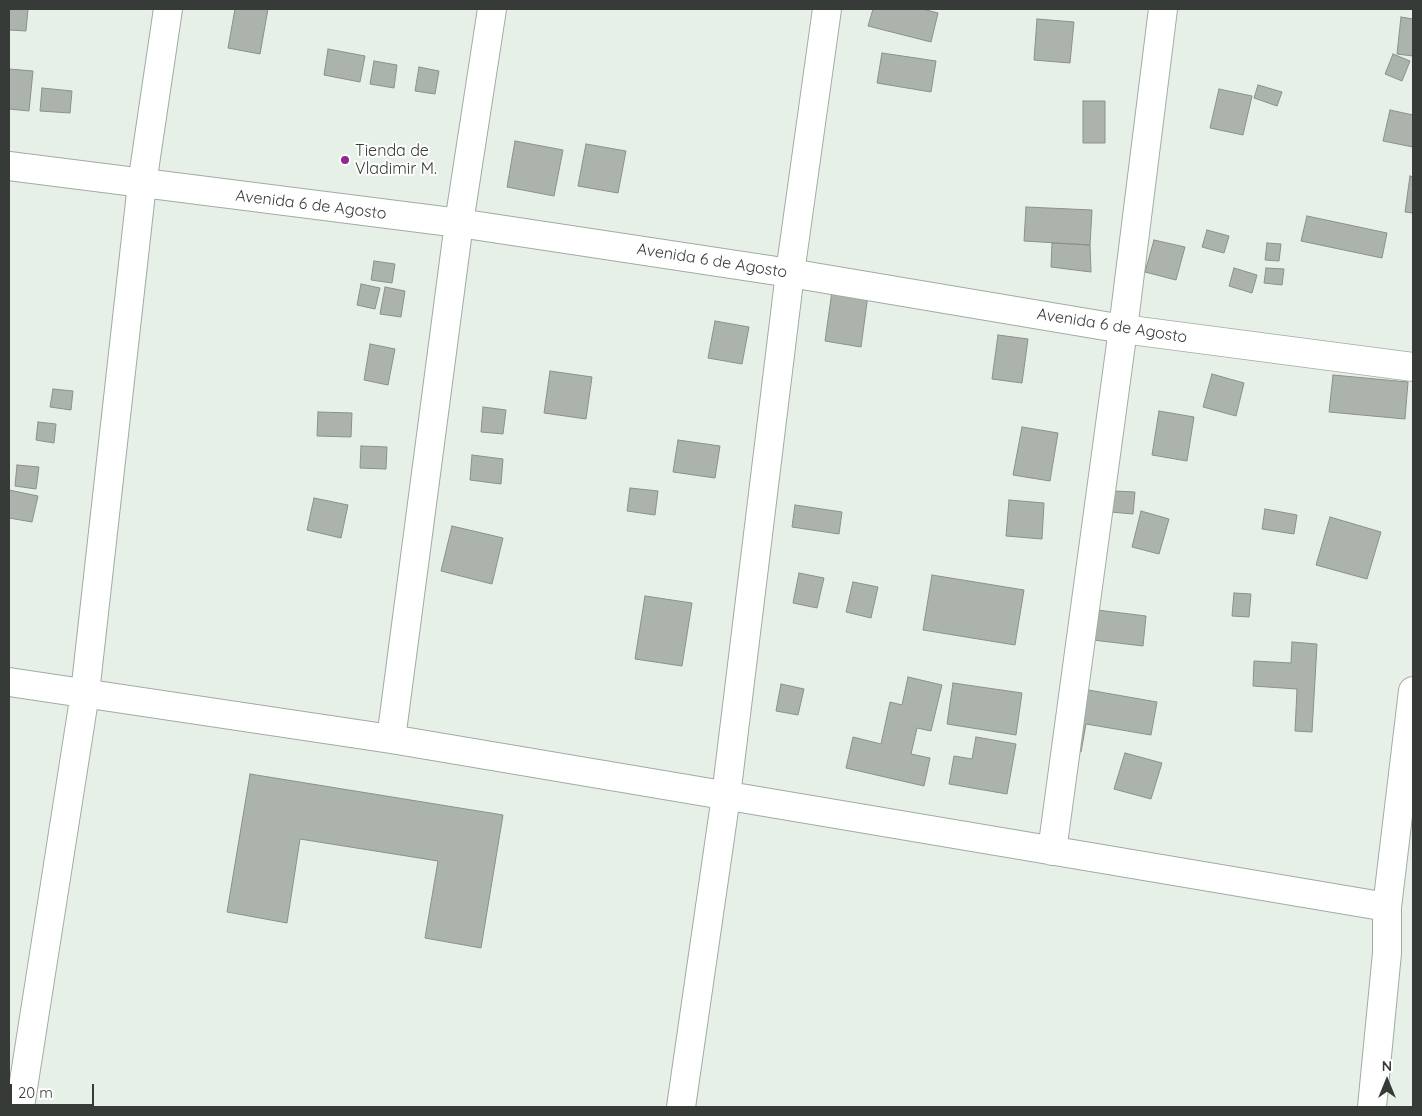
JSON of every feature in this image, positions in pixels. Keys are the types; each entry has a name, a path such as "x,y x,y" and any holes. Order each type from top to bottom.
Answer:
{"street":[{"path":"20,1107 85,693 142,184 168,9"},
{"path":"391,739 459,223 492,9"},
{"path":"681,1107 726,796 790,273 827,9"},
{"path":"1052,851 1163,9"},
{"name":"Avenida 6 de Agosto","path":"9,166 459,223 790,273 1122,328 1413,367"},
{"path":"9,682 391,739 1388,907"},
{"path":"1372,1107 1388,953 1388,907 1413,691"}],"building":[{"path":"9,9 28,9 26,31 9,30"},
{"path":"235,9 268,9 260,54 228,48"},
{"path":"873,9 922,9 938,13 931,42 868,26"},
{"path":"1401,17 1413,19 1413,56 1397,54"},
{"path":"1037,19 1074,22 1070,63 1034,60"},
{"path":"328,49 365,56 360,82 324,75"},
{"path":"882,53 936,61 931,92 877,83"},
{"path":"1393,54 1410,61 1402,81 1385,74"},
{"path":"374,61 397,65 394,88 370,84"},
{"path":"419,67 439,71 435,94 415,91"},
{"path":"9,69 33,71 29,111 9,109"},
{"path":"1258,85 1282,92 1277,106 1254,98"},
{"path":"42,88 72,91 70,113 40,111"},
{"path":"1219,89 1252,96 1243,135 1210,128"},
{"path":"1083,101 1105,101 1105,143 1083,143"},
{"path":"1390,110 1413,115 1413,147 1383,141"},
{"path":"515,141 563,150 554,196 507,187"},
{"path":"586,144 626,151 618,193 578,186"},
{"path":"1410,176 1413,177 1413,213 1405,212"},
{"path":"1026,207 1092,210 1090,245 1024,241"},
{"path":"1307,216 1387,233 1382,258 1301,241"},
{"path":"1207,230 1229,236 1224,253 1202,247"},
{"path":"1154,240 1185,247 1176,280 1145,272"},
{"path":"1052,243 1090,245 1091,272 1051,267"},
{"path":"1267,243 1281,244 1279,261 1265,260"},
{"path":"374,261 395,264 392,283 371,280"},
{"path":"1234,268 1257,275 1252,293 1229,286"},
{"path":"1266,268 1284,269 1282,285 1264,283"},
{"path":"361,284 380,288 375,309 357,305"},
{"path":"385,287 405,291 401,317 380,314"},
{"path":"832,291 868,295 861,347 825,341"},
{"path":"715,321 749,327 742,364 708,358"},
{"path":"998,335 1028,339 1022,383 992,379"},
{"path":"370,344 395,349 388,385 364,380"},
{"path":"550,371 592,377 586,419 544,413"},
{"path":"1212,374 1244,383 1236,416 1203,407"},
{"path":"1333,375 1408,382 1405,419 1329,412"},
{"path":"53,389 73,391 71,410 50,407"},
{"path":"483,407 506,410 503,434 481,432"},
{"path":"1159,411 1194,417 1187,461 1152,455"},
{"path":"318,412 352,413 351,437 317,436"},
{"path":"38,422 56,424 54,443 36,440"},
{"path":"1022,427 1058,433 1050,481 1013,475"},
{"path":"678,440 720,446 715,478 673,472"},
{"path":"361,446 387,447 386,469 360,468"},
{"path":"472,455 503,459 501,484 470,480"},
{"path":"17,465 39,467 36,489 15,486"},
{"path":"630,488 658,491 655,515 627,511"},
{"path":"9,490 38,496 32,522 9,518"},
{"path":"1113,491 1135,492 1133,514 1111,512"},
{"path":"314,498 348,505 341,538 307,530"},
{"path":"1009,500 1044,503 1042,539 1006,536"},
{"path":"795,505 842,512 839,534 792,527"},
{"path":"1265,509 1297,515 1294,534 1262,529"},
{"path":"1141,511 1169,519 1159,554 1132,547"},
{"path":"1330,517 1381,532 1367,579 1316,565"},
{"path":"452,526 503,538 492,584 441,571"},
{"path":"799,573 824,578 817,608 793,603"},
{"path":"932,575 1024,590 1015,645 923,630"},
{"path":"853,582 878,587 871,618 846,612"},
{"path":"1234,593 1251,594 1249,617 1232,616"},
{"path":"645,596 692,603 682,666 635,659"},
{"path":"1097,610 1146,616 1143,646 1093,640"},
{"path":"1292,642 1317,644 1312,732 1295,731 1297,689 1253,686 1254,661 1291,663"},
{"path":"908,677 942,685 931,731 917,728 911,754 930,758 924,786 846,768 853,737 881,744 890,702 902,705"},
{"path":"953,683 1022,693 1016,735 947,724"},
{"path":"781,684 804,689 798,715 776,711"},
{"path":"1077,688 1157,702 1151,735 1086,724 1081,752 1066,749"},
{"path":"976,737 1016,744 1007,794 949,784 954,756 972,759"},
{"path":"1125,753 1162,763 1151,799 1114,789"},
{"path":"250,774 503,815 481,948 425,938 438,861 300,839 287,923 227,912"}],"place":[{"name":"Tienda de Vladimir M.","path":"345,160"}]}
